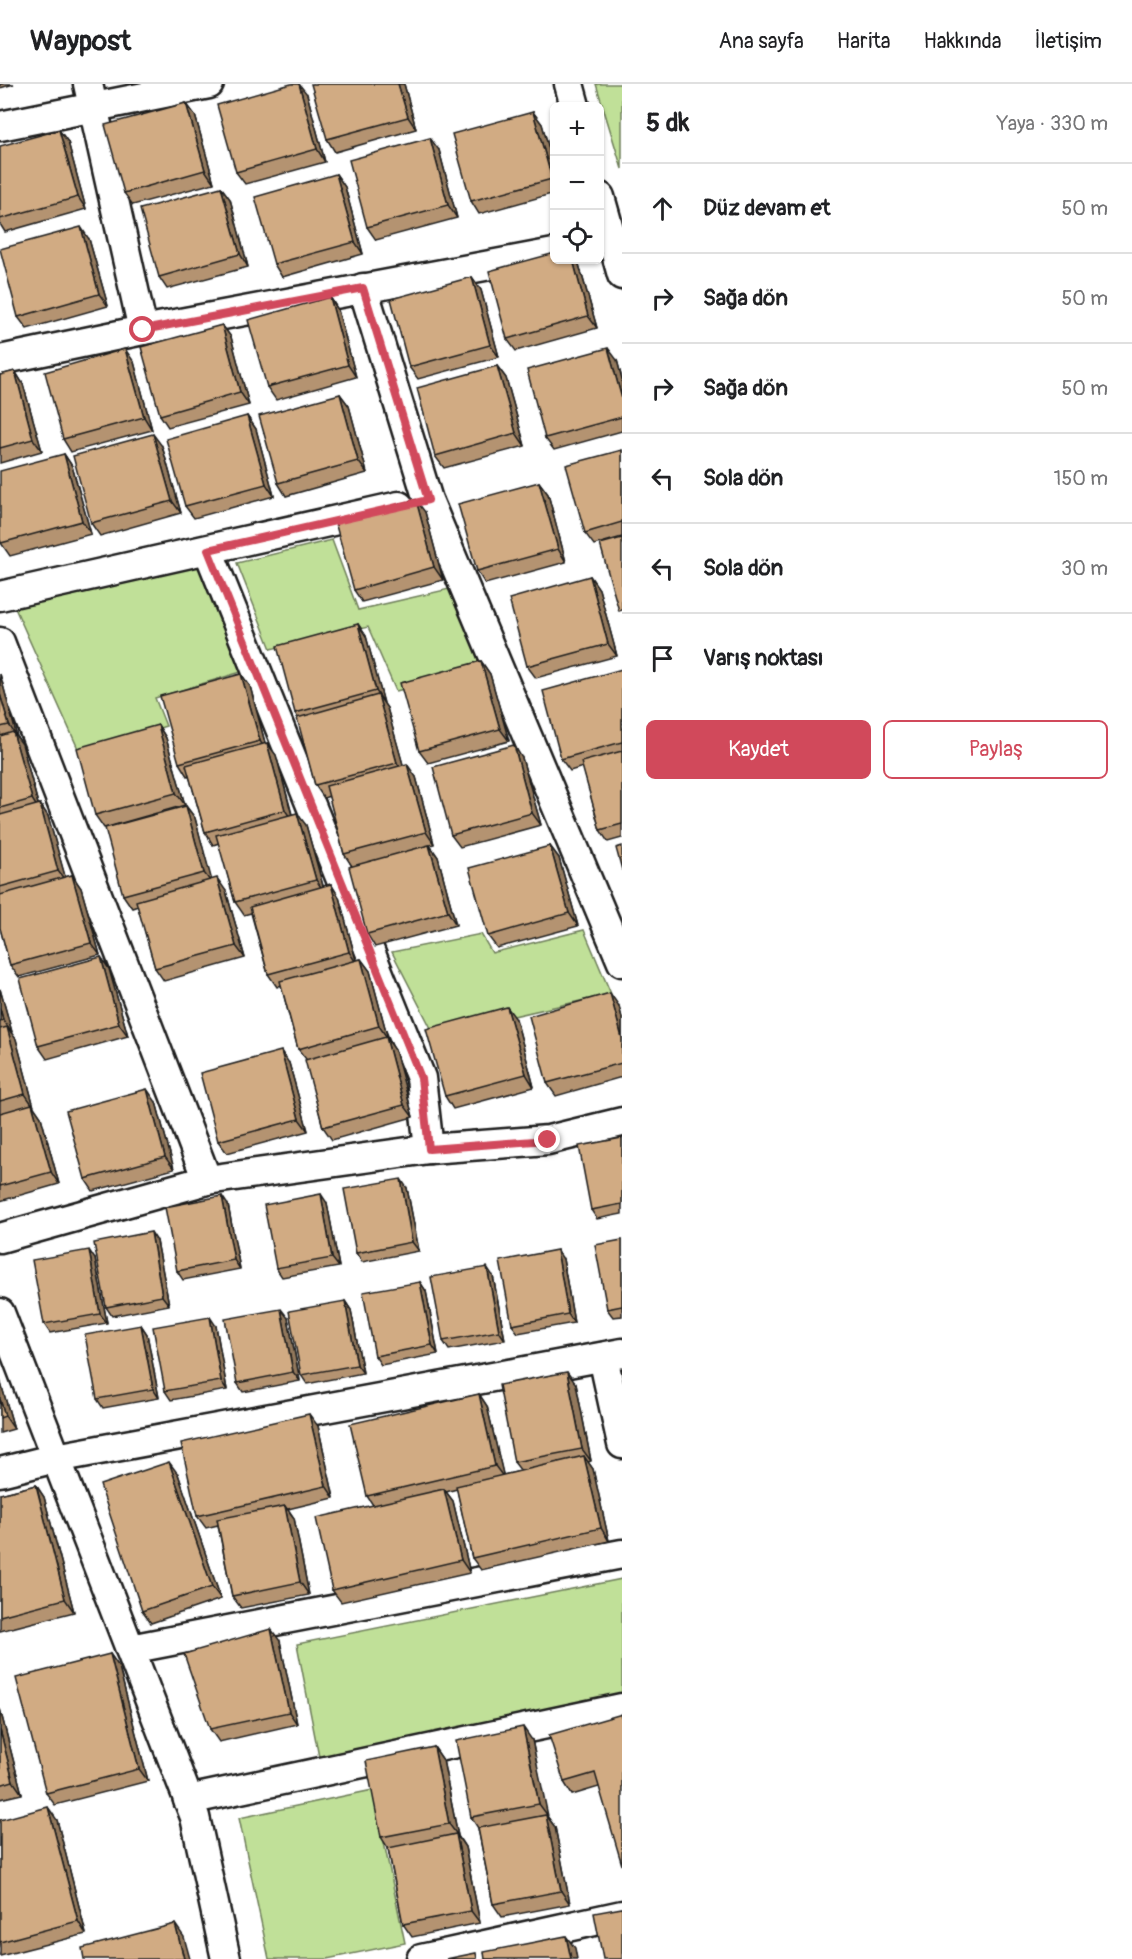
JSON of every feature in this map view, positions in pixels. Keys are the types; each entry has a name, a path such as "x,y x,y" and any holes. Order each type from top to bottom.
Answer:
{"street":[{"path":"0,126 90,96 209,84"},
{"path":"569,84 574,102"},
{"path":"90,96 143,330"},
{"path":"602,210 606,243 622,275"},
{"path":"0,360 143,330 550,254"},
{"path":"363,288 428,500 622,962"},
{"path":"0,596 428,500"},
{"path":"208,550 421,1078 429,1149"},
{"path":"0,642 207,1180"},
{"path":"0,1238 207,1180 429,1149 548,1140 622,1122"},
{"path":"0,1313 195,1817 226,1959"},
{"path":"0,1472 56,1458 613,1355 622,1444"},
{"path":"130,1649 622,1554"},
{"path":"188,1800 622,1708"},
{"path":"421,1959 622,1915"}],"green space":[{"path":"596,84 622,84 622,169 604,110 604,102 602,102"},
{"path":"332,540 358,610 449,589 484,667 396,691 368,627 271,649 237,563"},
{"path":"199,563 241,672 155,698 166,726 80,753 15,608"},
{"path":"584,930 611,994 434,1034 392,952 481,934 492,953"},
{"path":"622,1579 622,1697 319,1757 297,1644"},
{"path":"373,1790 405,1943 327,1959 269,1959 239,1818"}],"building":[{"path":"291,84 299,84 317,149 236,172 217,105"},
{"path":"311,84 398,84 408,117 327,139"},
{"path":"186,103 205,170 124,193 105,125"},
{"path":"533,112 550,172 550,180 471,201 452,134"},
{"path":"59,130 78,197 0,219 0,146"},
{"path":"430,138 448,205 367,227 349,160"},
{"path":"336,174 355,242 274,264 255,197"},
{"path":"221,187 240,254 159,277 140,209"},
{"path":"81,227 99,294 18,317 0,249"},
{"path":"550,254 550,264 574,264 588,316 507,339 489,271"},
{"path":"472,277 490,345 409,367 391,299"},
{"path":"330,297 348,365 267,387 248,320"},
{"path":"222,325 240,392 160,415 141,347"},
{"path":"608,348 622,399 622,417 545,438 527,370"},
{"path":"125,349 144,417 63,439 45,372"},
{"path":"497,366 516,433 435,456 417,388"},
{"path":"15,371 33,439 0,448 0,375"},
{"path":"340,394 358,461 278,483 259,416"},
{"path":"247,416 266,484 185,506 166,439"},
{"path":"153,434 172,501 91,523 73,456"},
{"path":"622,450 622,522 585,533 566,465"},
{"path":"64,454 82,521 1,543 0,471"},
{"path":"539,482 558,549 477,571 458,504"},
{"path":"416,500 434,567 354,590 335,522"},
{"path":"622,538 622,610 619,611 600,544"},
{"path":"590,576 608,644 527,666 509,599"},
{"path":"358,624 376,691 295,713 277,646"},
{"path":"481,661 500,729 419,751 400,683"},
{"path":"622,669 622,742 561,759 543,691"},
{"path":"241,674 260,741 179,763 160,696"},
{"path":"0,694 9,725 0,727"},
{"path":"378,695 397,763 315,785 297,718"},
{"path":"158,725 176,793 95,815 77,748"},
{"path":"13,732 32,799 0,808 0,736"},
{"path":"267,743 285,810 205,832 186,765"},
{"path":"514,745 532,813 451,835 433,767"},
{"path":"622,751 622,824 600,830 581,762"},
{"path":"407,764 426,832 344,854 326,786"},
{"path":"40,804 58,871 0,887 0,815"},
{"path":"186,806 204,873 123,895 105,828"},
{"path":"297,813 316,880 235,902 216,835"},
{"path":"429,845 448,912 367,934 349,867"},
{"path":"550,846 569,913 488,936 469,868"},
{"path":"622,846 622,870 616,848"},
{"path":"72,875 91,943 10,965 0,928 0,895"},
{"path":"217,878 236,946 155,968 136,901"},
{"path":"331,884 349,952 268,974 250,907"},
{"path":"101,957 119,1024 38,1046 20,979"},
{"path":"361,959 379,1026 298,1049 280,981"},
{"path":"610,993 622,1038 622,1063 547,1083 529,1016"},
{"path":"507,1007 526,1074 445,1096 426,1029"},
{"path":"7,1027 25,1094 0,1101 0,1029"},
{"path":"386,1037 404,1105 323,1127 305,1060"},
{"path":"281,1051 299,1119 218,1141 200,1073"},
{"path":"147,1089 165,1157 85,1179 66,1111"},
{"path":"32,1104 51,1172 0,1186 0,1113"},
{"path":"622,1138 622,1204 591,1210 579,1146"},
{"path":"401,1179 412,1242 356,1253 344,1189"},
{"path":"321,1194 332,1258 276,1268 264,1205"},
{"path":"222,1196 234,1260 177,1271 165,1207"},
{"path":"151,1232 162,1296 106,1307 94,1243"},
{"path":"622,1240 622,1306 607,1309 595,1245"},
{"path":"89,1250 100,1314 44,1324 32,1260"},
{"path":"557,1250 568,1314 512,1325 500,1261"},
{"path":"487,1267 499,1331 443,1341 431,1277"},
{"path":"420,1282 432,1345 375,1356 363,1292"},
{"path":"345,1301 357,1365 301,1375 289,1311"},
{"path":"281,1309 293,1372 237,1383 225,1319"},
{"path":"210,1317 221,1381 165,1391 153,1327"},
{"path":"141,1325 153,1389 97,1399 85,1335"},
{"path":"567,1372 582,1449 514,1462 499,1385"},
{"path":"479,1394 495,1466 367,1496 350,1424"},
{"path":"0,1399 5,1416 0,1418"},
{"path":"309,1414 326,1486 197,1516 181,1443"},
{"path":"584,1456 601,1528 472,1558 456,1486"},
{"path":"169,1462 212,1587 142,1611 100,1485"},
{"path":"36,1485 65,1599 0,1616 0,1494"},
{"path":"444,1489 461,1560 332,1590 316,1518"},
{"path":"285,1506 300,1582 232,1596 217,1519"},
{"path":"271,1629 289,1712 210,1729 184,1654"},
{"path":"110,1654 139,1769 46,1793 16,1678"},
{"path":"622,1714 622,1865 595,1773 564,1782 549,1735"},
{"path":"523,1727 539,1804 471,1817 456,1741"},
{"path":"0,1730 13,1781 0,1785"},
{"path":"434,1747 449,1824 381,1837 366,1761"},
{"path":"48,1807 78,1921 0,1942 0,1820"},
{"path":"546,1815 561,1891 493,1904 478,1828"},
{"path":"456,1834 471,1911 403,1924 388,1848"},
{"path":"622,1908 622,1959 603,1959 594,1913"},
{"path":"175,1924 184,1959 84,1959 82,1948"},
{"path":"566,1936 571,1959 485,1959 484,1952"},
{"path":"476,1953 477,1959 446,1959"}],"route":[{"path":"143,330 363,288 428,500 208,550 421,1078 429,1149 548,1140"}]}
